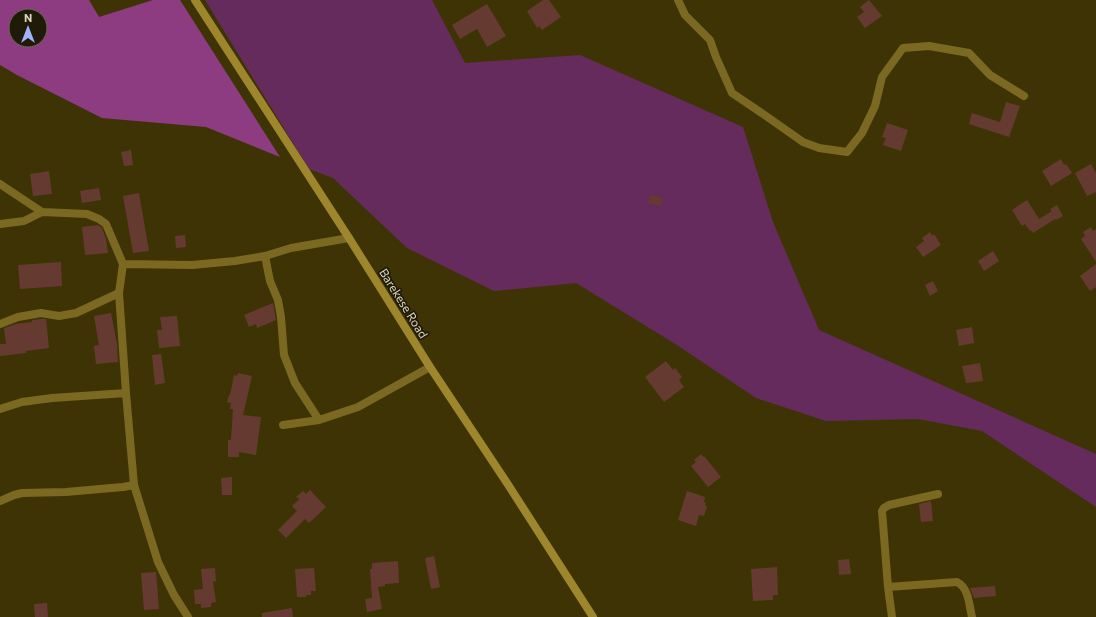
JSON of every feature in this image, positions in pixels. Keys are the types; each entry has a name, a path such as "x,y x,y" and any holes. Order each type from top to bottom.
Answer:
{"main road":[{"name":"Barekese Road","path":"195,0 349,238 430,367 593,617"}],"street":[{"path":"678,0 685,15 710,40 732,93 803,142 819,148 847,152 862,133 875,106 882,76 903,48 929,46 969,53 990,75 1024,96"},
{"path":"0,184 42,212"},
{"path":"0,224 24,221 42,212 87,214 106,224 123,264 119,294 134,485 158,562 174,595 188,617"},
{"path":"123,264 192,265 234,261 265,256 291,248 349,238"},
{"path":"265,256 270,281 278,300 284,355 295,383 319,420"},
{"path":"0,324 18,317 41,313 59,316 76,314 119,294"},
{"path":"283,425 319,420 358,407 430,367"},
{"path":"0,409 22,402 52,398 126,393"},
{"path":"0,501 22,493 73,491 134,485"},
{"path":"892,617 882,511 889,505 938,494"},
{"path":"888,587 957,582 962,585 966,591 972,617"}],"shaded area":[{"path":"0,0 89,0 99,17 153,0 180,0 280,157 206,127 102,118 0,65"},
{"path":"205,0 432,0 465,63 580,55 743,127 773,222 819,330 1096,454 1096,507 982,431 918,419 826,421 756,398 677,345 576,283 494,291 407,248 333,178 309,169"}],"building":[{"path":"543,0 549,0 561,17 542,30 539,26 537,28 527,11"},
{"path":"869,0 882,16 865,28 857,17 864,12 860,7"},
{"path":"487,4 506,36 487,47 477,29 460,39 452,25"},
{"path":"1006,102 1020,106 1009,137 969,124 972,113 1000,122"},
{"path":"887,123 908,130 901,151 883,145 886,138 882,137"},
{"path":"131,150 133,165 124,166 121,152"},
{"path":"1061,159 1064,165 1066,164 1072,173 1051,186 1042,171"},
{"path":"1091,164 1096,173 1096,192 1087,196 1075,173"},
{"path":"49,171 52,194 33,196 30,174"},
{"path":"99,188 101,200 82,203 80,191"},
{"path":"139,193 149,251 133,253 123,196"},
{"path":"650,195 663,198 661,206 648,203"},
{"path":"1027,200 1039,219 1052,211 1050,209 1057,205 1063,216 1056,220 1055,219 1033,233 1025,224 1022,226 1012,210"},
{"path":"98,225 102,228 106,239 108,253 85,255 82,227"},
{"path":"1091,227 1093,231 1096,229 1096,262 1081,239 1085,236 1083,232"},
{"path":"930,232 932,236 934,234 941,245 923,257 916,247 924,241 922,238"},
{"path":"185,235 186,247 176,248 175,236"},
{"path":"993,251 999,261 984,271 978,261"},
{"path":"61,262 62,286 20,289 18,265"},
{"path":"1096,264 1096,287 1090,291 1080,276"},
{"path":"933,281 938,291 930,296 925,285"},
{"path":"273,303 276,320 257,328 256,324 249,327 244,315"},
{"path":"111,313 117,344 118,362 96,364 94,346 99,345 94,316"},
{"path":"177,316 180,346 159,348 157,330 162,330 160,317"},
{"path":"46,319 49,348 26,351 26,353 0,356 0,344 6,344 4,328"},
{"path":"972,327 974,343 959,346 956,330"},
{"path":"161,354 165,383 155,385 152,355"},
{"path":"666,361 673,370 675,368 682,377 679,380 684,387 664,402 645,377"},
{"path":"980,363 983,381 966,383 962,366"},
{"path":"238,373 252,376 243,415 261,417 256,455 239,452 239,457 228,457 228,440 231,440 233,409 230,409 231,403 227,402 234,375 237,376"},
{"path":"701,454 721,477 708,487 691,466 696,462 694,460"},
{"path":"232,477 232,495 222,495 221,478"},
{"path":"310,490 326,507 309,523 305,519 286,538 278,530 297,511 292,506 299,499 296,497 303,491 306,494"},
{"path":"687,491 705,497 704,502 706,503 705,506 707,506 704,516 699,515 696,526 678,520"},
{"path":"931,501 933,521 921,522 919,504"},
{"path":"434,556 440,587 431,589 425,558"},
{"path":"849,559 851,574 839,575 838,560"},
{"path":"398,561 399,583 385,584 385,586 378,587 382,609 367,612 365,599 372,598 370,569 372,569 372,563"},
{"path":"777,567 778,595 773,595 773,600 753,601 751,569"},
{"path":"215,568 216,581 213,582 216,602 211,603 211,607 201,608 201,604 195,604 194,590 203,589 201,569"},
{"path":"314,568 316,591 311,591 311,595 306,595 306,597 297,597 295,569"},
{"path":"156,572 159,609 144,610 141,573"},
{"path":"995,586 996,596 974,598 970,588"},
{"path":"47,603 48,617 35,617 34,604"},
{"path":"292,608 293,617 262,617 262,613"}]}
